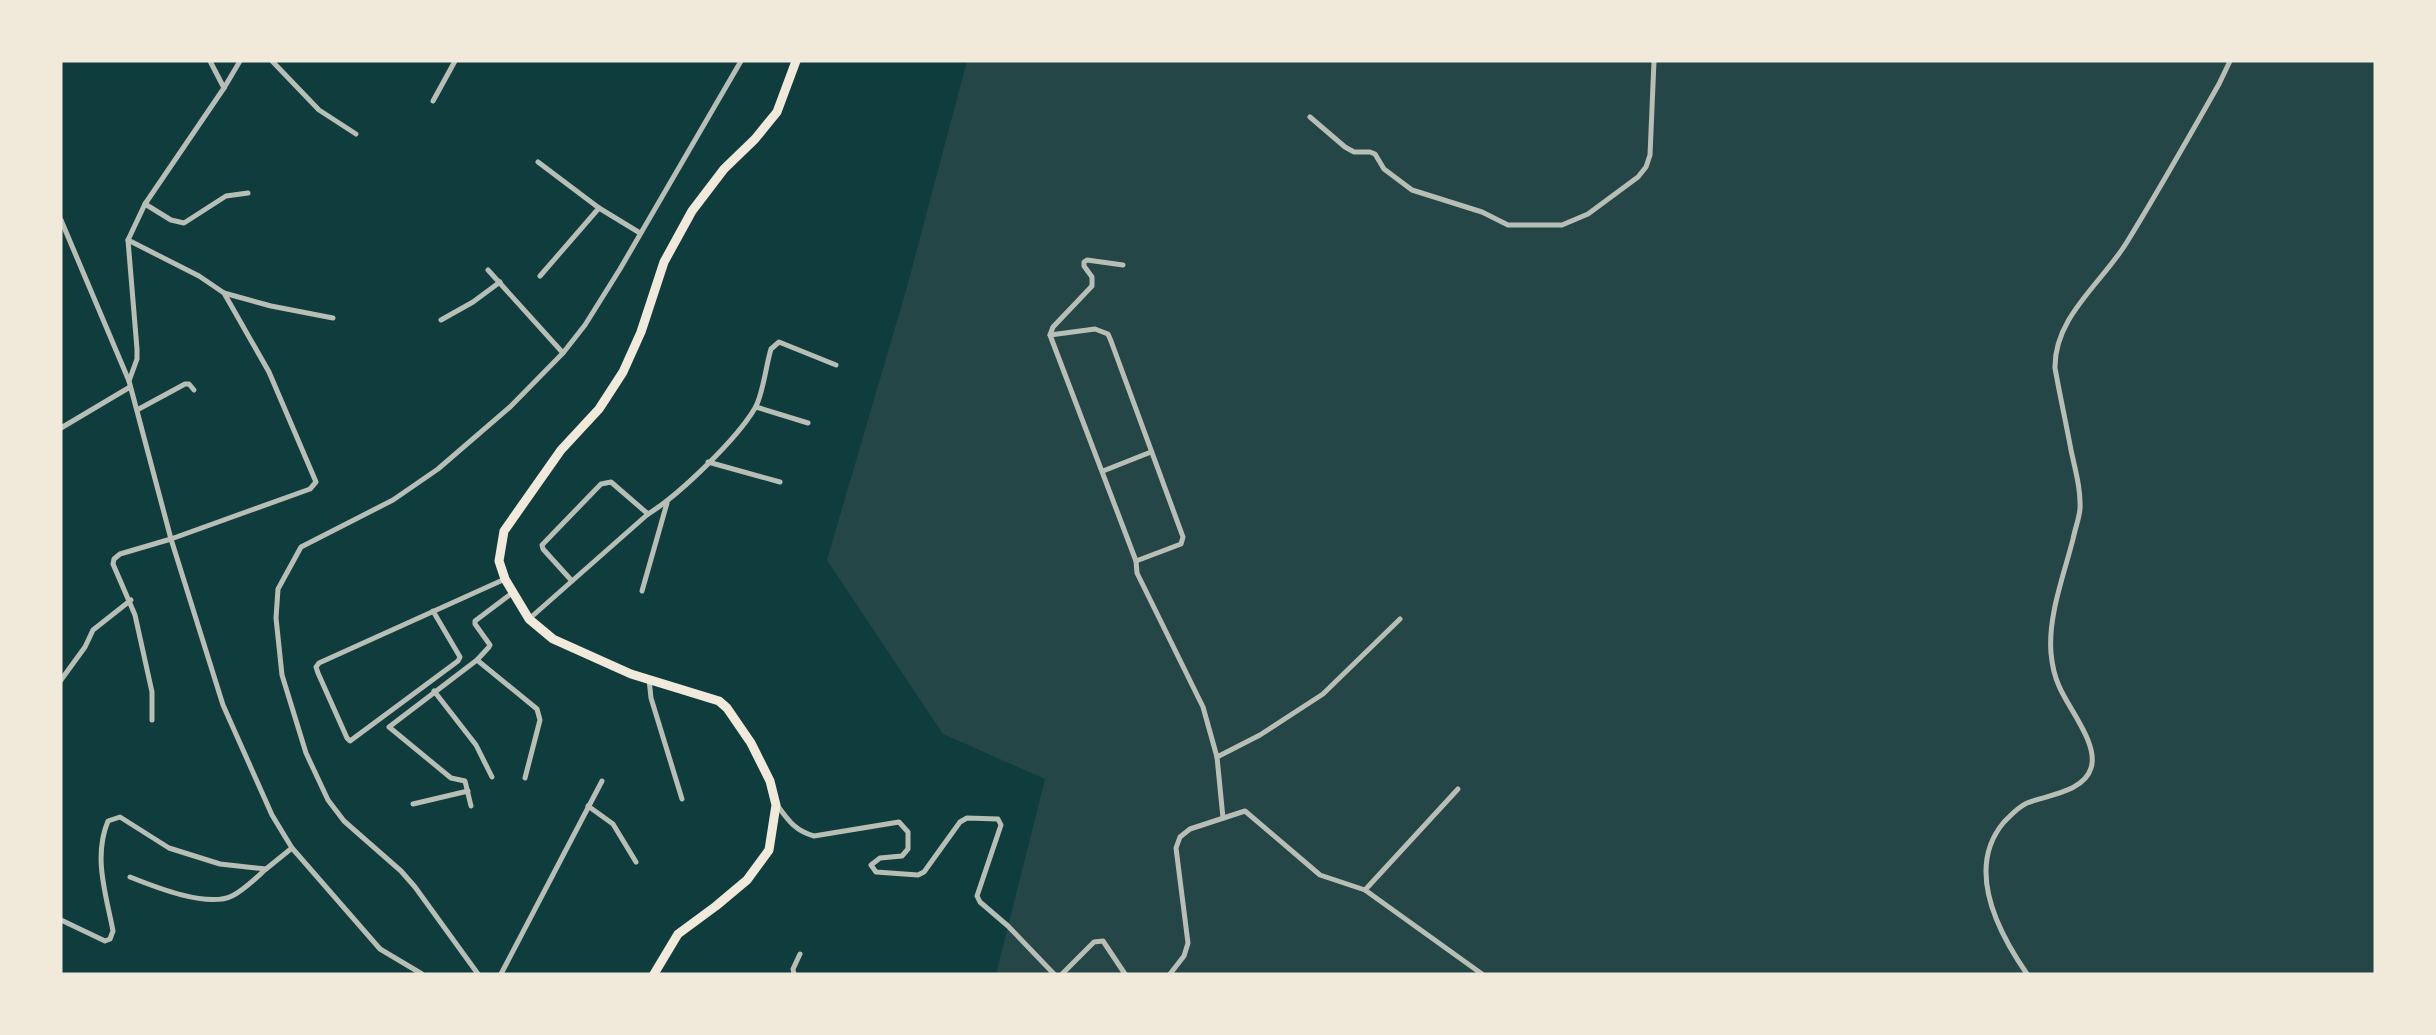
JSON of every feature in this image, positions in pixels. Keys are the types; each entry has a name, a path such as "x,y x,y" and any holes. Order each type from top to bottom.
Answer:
{"main road":[{"path":"654,974 678,934 747,880 769,850 776,805 770,781 751,743 727,708 719,701 631,674 567,647 553,639 529,619 512,593 499,561 504,531 561,450 598,409 623,372 641,332 664,262 692,211 724,169 755,139 777,112 796,61"}],"street":[{"path":"210,61 224,88"},
{"path":"61,428 129,384 137,359 137,349 128,240 144,204 224,88 240,61"},
{"path":"272,61 319,110 356,134"},
{"path":"433,101 454,61"},
{"path":"478,974 415,887 401,871 344,821 328,800 306,753 282,675 276,618 278,589 301,547 394,500 438,468 510,407 563,353 585,325 741,61"},
{"path":"1310,117 1345,147 1354,152 1370,152 1375,154 1384,169 1412,190 1482,212 1508,225 1562,225 1588,214 1638,177 1646,167 1650,155 1654,61"},
{"path":"2028,974 2000,924 1988,893 1985,873 1988,850 1999,829 2012,814 2025,804 2065,790 2085,779 2091,769 2093,756 2090,745 2059,687 2053,669 2051,651 2052,624 2080,510 2079,488 2055,368 2054,353 2068,321 2126,244 2219,84 2230,61"},
{"path":"538,162 599,208 640,233"},
{"path":"144,204 171,220 184,222 226,196 248,193"},
{"path":"540,276 599,208"},
{"path":"61,220 129,384 171,539 223,705 272,815 292,848 380,949 422,974"},
{"path":"128,240 199,276 224,292 271,306 333,318"},
{"path":"1123,265 1087,260 1084,262 1084,266 1092,277 1092,286 1053,327 1050,335 1136,561 1137,573 1203,706 1217,757 1223,818"},
{"path":"488,270 563,353"},
{"path":"441,320 473,302 500,282"},
{"path":"152,720 152,692 131,600 116,572 113,564 114,559 120,554 171,539 310,489 316,482 269,372 224,292"},
{"path":"1050,335 1095,330 1108,334 1183,541 1181,544 1136,561"},
{"path":"529,619 648,514 668,502 738,431 756,407 774,344 779,342 836,366"},
{"path":"137,410 185,384 189,384 194,390"},
{"path":"756,407 808,423"},
{"path":"1103,471 1151,452"},
{"path":"708,462 780,482"},
{"path":"572,581 543,549 542,545 601,484 611,482 648,514"},
{"path":"642,591 668,502"},
{"path":"433,611 460,657 458,661 350,741 346,738 316,667 319,663 433,611 505,579"},
{"path":"471,806 465,781 451,778 389,727 477,660 490,645 475,624 475,621 512,593"},
{"path":"61,680 85,647 93,630 131,600"},
{"path":"1217,757 1260,735 1322,694 1400,619"},
{"path":"477,660 537,709 540,720 525,778"},
{"path":"649,679 651,698 682,799"},
{"path":"434,691 476,745 492,777"},
{"path":"501,974 602,781"},
{"path":"1366,890 1458,789"},
{"path":"413,804 468,791"},
{"path":"776,805 793,827 803,834 814,836 899,822 908,832 908,849 902,856 880,858 872,865 876,872 910,876 924,872 960,822 967,818 998,819 1001,824 978,896 980,902 1008,926 1054,974"},
{"path":"588,806 614,824 636,862"},
{"path":"1170,974 1184,956 1188,943 1176,848 1180,837 1190,829 1245,811 1320,874 1366,890 1482,974"},
{"path":"61,920 104,941 110,939 114,931 102,876 101,838 108,821 120,817 169,848 220,864 266,869"},
{"path":"130,878 164,890 215,901 233,896 292,848"},
{"path":"1062,974 1094,942 1099,941 1103,942 1124,974"},
{"path":"794,974 793,969 800,954"}],"shaded area":[{"path":"967,61 2375,61 2375,974 996,974 1045,779 943,734 827,560 907,287"}]}
